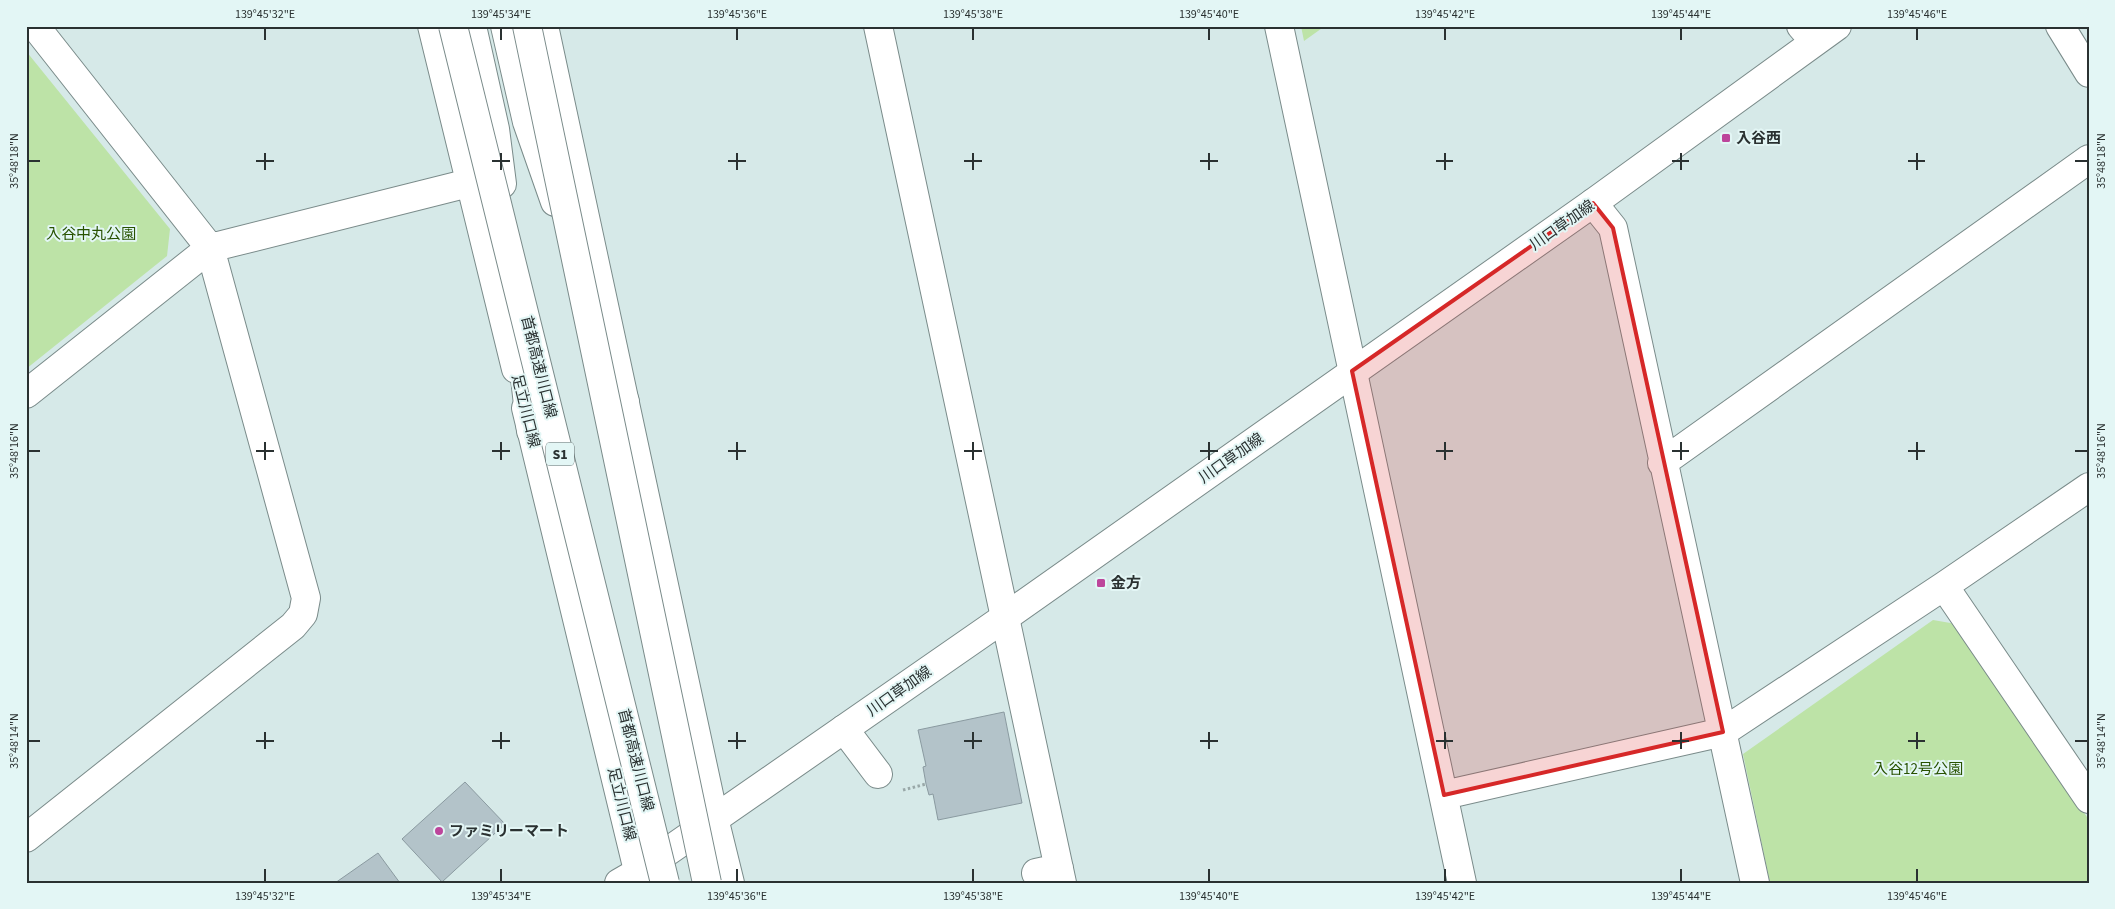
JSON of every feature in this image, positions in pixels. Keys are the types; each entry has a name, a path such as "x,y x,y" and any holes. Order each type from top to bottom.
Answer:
{"main road":[{"path":"26,838 293,626 303,614 306,598 210,248 36,26"},
{"name":"足立川口線","path":"432,26 532,431 633,879"},
{"name":"首都高速川口線","path":"453,26 665,883"},
{"path":"472,26 495,129 532,431"},
{"path":"505,26 527,122 625,402"},
{"path":"527,26 707,883"},
{"path":"544,26 714,818 730,883"},
{"path":"878,26 1004,618 1052,874"},
{"path":"1279,26 1462,883"},
{"name":"川口草加線","path":"633,879 714,818 1004,618 1593,203 1808,34 1837,26"},
{"path":"2060,26 2089,73"},
{"path":"1662,463 2089,159"},
{"path":"26,394 210,248 470,183"},
{"path":"1593,203 1613,228 1662,463 1755,883"},
{"path":"1444,795 1723,732 1944,586 2089,487"},
{"path":"1944,586 2089,799"},
{"path":"844,728 878,774"}],"highlighted area":[{"path":"1593,203 1613,228 1723,732 1444,795 1352,371"}],"green space":[{"path":"1301,26 1325,26 1304,41"},
{"name":"入谷中丸公園","path":"26,51 170,229 167,256 26,369"},
{"name":"入谷12号公園","path":"1933,620 1956,624 2089,820 2089,883 1770,883 1743,754"}],"building":[{"path":"1004,712 1022,803 938,820 933,794 929,795 926,784 923,767 926,766 918,730"},
{"path":"465,782 505,824 442,882 402,839"},
{"path":"378,853 400,883 335,883"}],"place":[{"name":"入谷西","path":"1726,138"},
{"name":"金方","path":"1101,583"},
{"name":"ファミリーマート","path":"439,831"}]}
